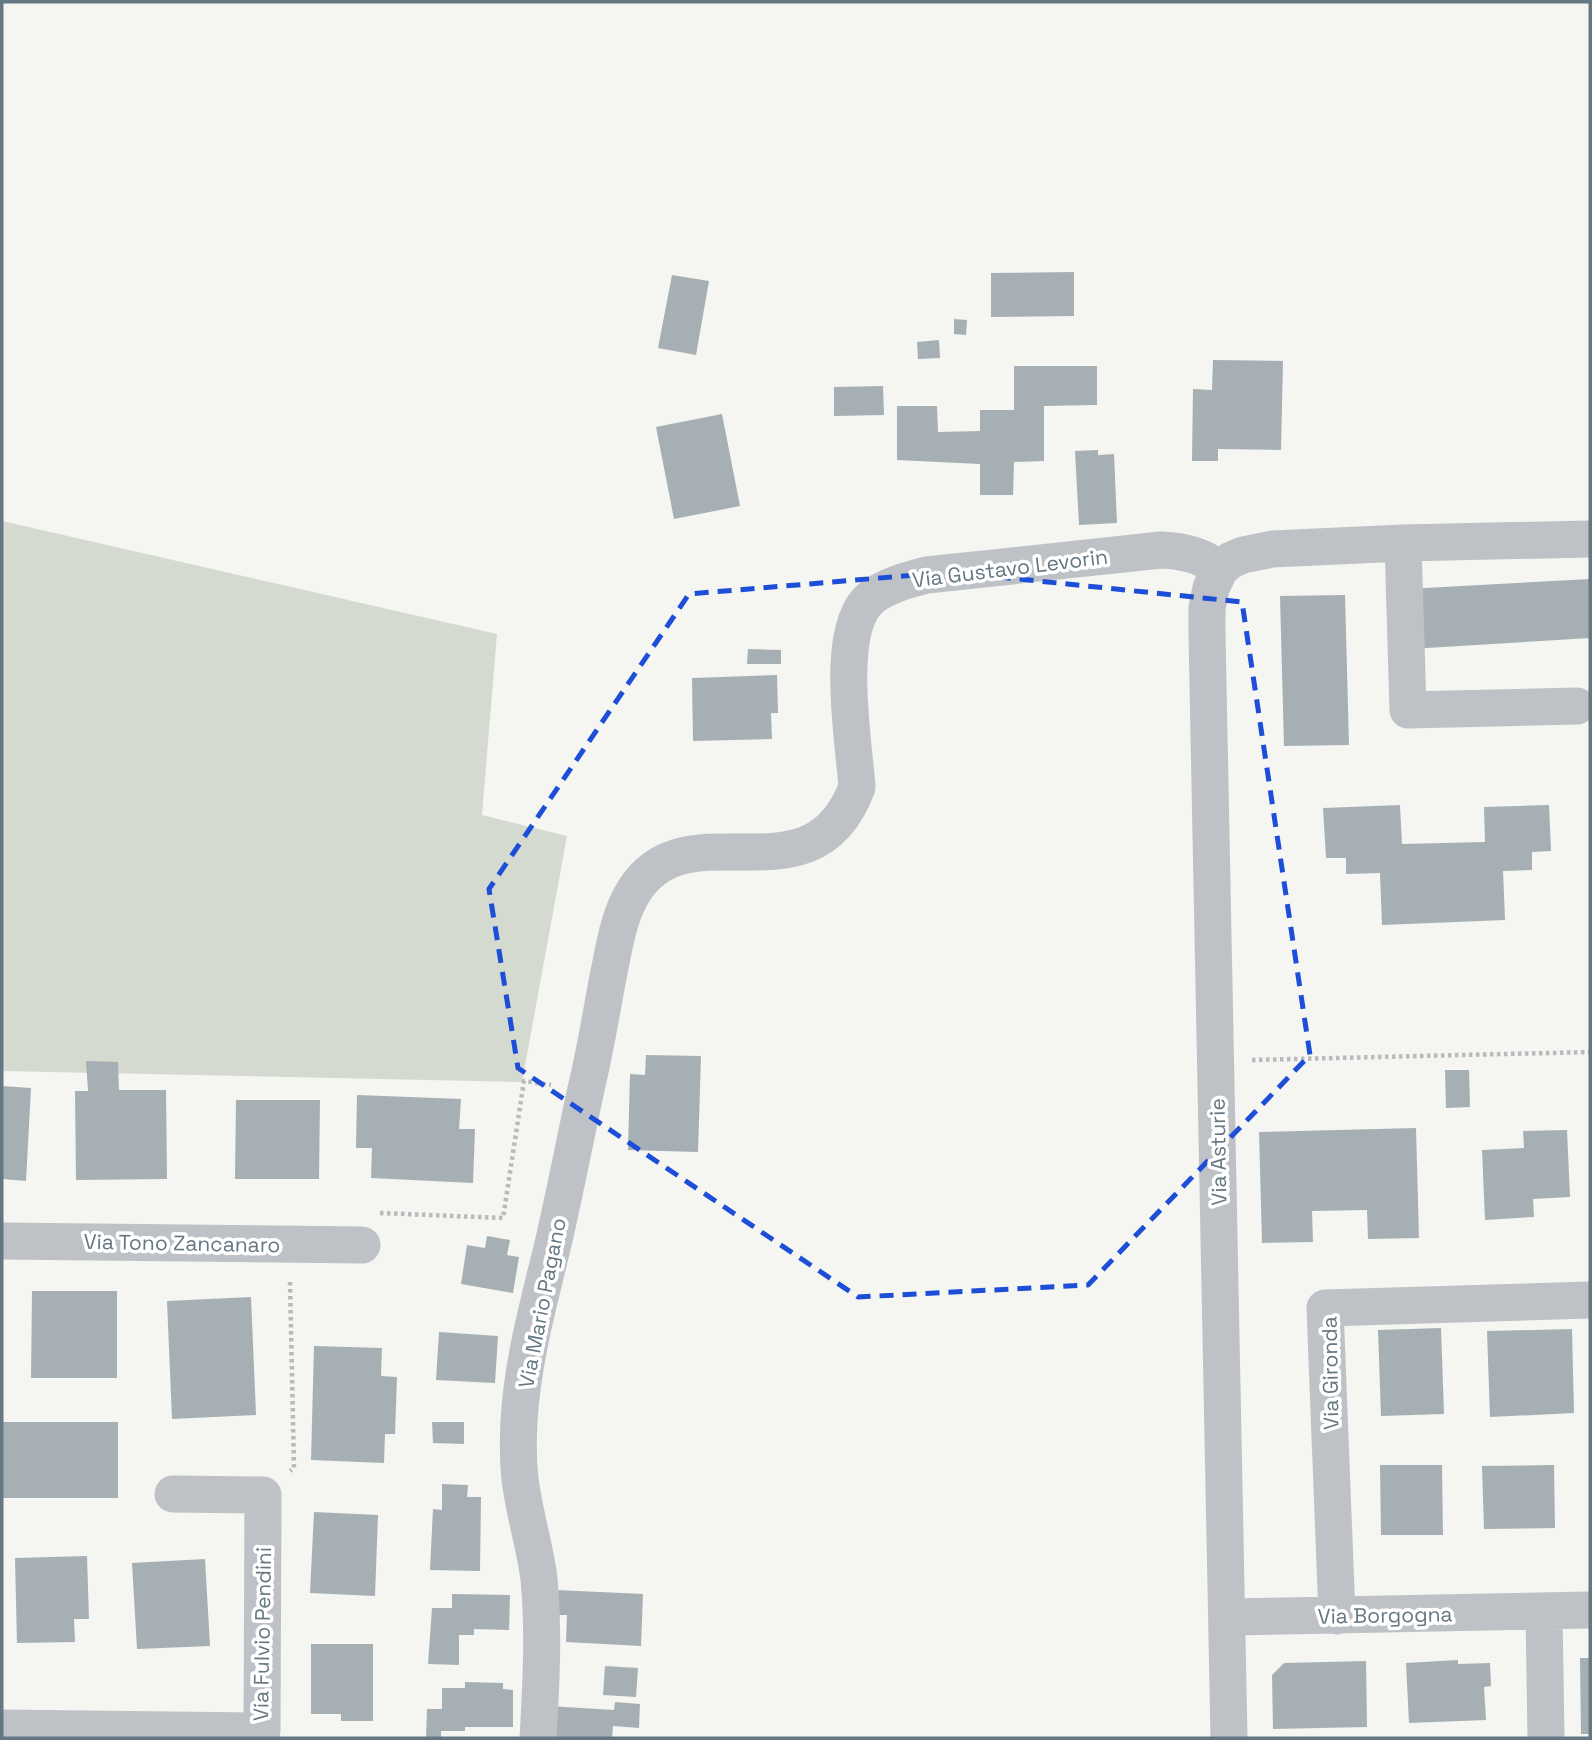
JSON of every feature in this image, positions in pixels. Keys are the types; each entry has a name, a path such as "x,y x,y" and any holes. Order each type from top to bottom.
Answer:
{"street":[{"path":"1220,569 1243,555 1272,549 1590,539"},
{"path":"1403,543 1408,710 1577,706"},
{"name":"Via Gustavo Levorin","path":"644,878 656,867 685,854 801,848 820,840 838,824 857,787 848,672 849,646 860,610 871,597 888,588 928,575 1161,550 1183,551 1205,558 1220,569"},
{"name":"Via Asturie","path":"1220,569 1211,588 1207,608 1207,634 1229,1738"},
{"name":"Via Mario Pagano","path":"538,1738 541,1684 539,1579 520,1477 519,1421 530,1341 616,940 633,892 644,878"},
{"name":"Via Tono Zancanaro","path":"2,1241 289,1244 367,1228"},
{"name":"Via Gironda","path":"1337,1616 1325,1308 1590,1300"},
{"path":"173,1494 263,1494"},
{"name":"Via Fulvio Pendini","path":"2,1728 262,1731 263,1494"},
{"name":"Via Borgogna","path":"1227,1617 1590,1610"},
{"path":"1544,1611 1546,1738"}],"path":[{"path":"1216,1061 1590,1052"},
{"path":"367,1228 503,1218 524,1081 586,1089"},
{"path":"263,1494 294,1468 289,1244"}],"highlighted area":[{"path":"951,572 1242,602 1310,1055 1088,1285 858,1297 518,1068 489,889 689,594"}],"shaded area":[{"path":"2,521 497,634 482,815 567,836 522,1082 2,1071"}],"building":[{"path":"1074,272 1074,316 991,317 991,273"},
{"path":"672,275 709,281 696,355 658,348"},
{"path":"954,319 967,320 966,335 954,334"},
{"path":"939,340 940,358 918,359 917,342"},
{"path":"1213,360 1283,361 1281,450 1218,449 1218,461 1192,461 1193,389 1212,390"},
{"path":"1014,366 1097,366 1097,405 1044,406 1044,461 1014,462 1013,495 980,495 980,464 897,460 897,406 937,406 938,432 980,431 980,410 1014,410"},
{"path":"883,386 884,415 834,416 834,387"},
{"path":"722,414 740,506 674,519 656,427"},
{"path":"1098,450 1098,455 1114,454 1117,523 1079,525 1075,451"},
{"path":"1590,579 1590,638 1410,649 1407,589"},
{"path":"1345,595 1349,745 1284,746 1280,596"},
{"path":"748,649 781,650 781,664 747,664"},
{"path":"777,675 778,713 771,713 772,739 693,741 692,678"},
{"path":"1400,805 1402,844 1485,842 1484,807 1549,805 1551,851 1532,852 1532,870 1503,871 1505,920 1382,925 1380,873 1346,874 1346,858 1326,858 1323,808"},
{"path":"646,1055 701,1056 698,1152 628,1150 630,1074 645,1075"},
{"path":"86,1061 118,1062 119,1090 166,1090 167,1179 76,1180 75,1091 88,1091"},
{"path":"1445,1070 1469,1070 1470,1107 1446,1108"},
{"path":"2,1086 31,1088 26,1181 2,1179"},
{"path":"357,1095 461,1099 459,1129 475,1129 473,1183 371,1178 372,1148 356,1148"},
{"path":"236,1100 320,1100 319,1179 235,1179"},
{"path":"1416,1128 1419,1238 1368,1239 1367,1210 1312,1211 1313,1242 1262,1243 1259,1132"},
{"path":"1567,1130 1570,1197 1533,1199 1534,1217 1485,1220 1482,1150 1524,1148 1523,1131"},
{"path":"487,1236 510,1240 507,1255 519,1257 513,1293 461,1284 467,1245 485,1248"},
{"path":"32,1291 117,1291 117,1378 31,1378"},
{"path":"251,1297 256,1415 172,1419 167,1301"},
{"path":"1441,1328 1444,1414 1381,1416 1378,1330"},
{"path":"1572,1329 1574,1413 1490,1417 1487,1331"},
{"path":"439,1332 498,1336 495,1383 436,1380"},
{"path":"314,1346 382,1348 381,1376 397,1377 395,1434 385,1434 384,1463 311,1460"},
{"path":"2,1422 118,1422 118,1498 2,1498"},
{"path":"432,1422 464,1422 464,1444 433,1443"},
{"path":"1380,1465 1442,1465 1443,1535 1381,1535"},
{"path":"1554,1465 1555,1528 1484,1529 1482,1466"},
{"path":"442,1484 468,1485 467,1497 481,1497 480,1571 430,1570 433,1509 442,1510"},
{"path":"314,1512 378,1515 375,1596 310,1593"},
{"path":"87,1556 89,1619 74,1619 75,1642 17,1643 15,1558"},
{"path":"205,1559 210,1646 137,1649 132,1563"},
{"path":"556,1590 643,1594 641,1646 566,1642 567,1615 555,1615"},
{"path":"452,1594 510,1595 509,1630 474,1629 474,1635 459,1635 459,1665 428,1664 432,1608 452,1608"},
{"path":"311,1644 373,1644 373,1721 341,1721 341,1714 311,1714"},
{"path":"1580,1658 1590,1658 1590,1734 1581,1734"},
{"path":"1458,1660 1458,1664 1490,1663 1491,1686 1484,1687 1486,1720 1409,1723 1406,1663"},
{"path":"1366,1661 1367,1727 1273,1729 1272,1675 1284,1663"},
{"path":"605,1666 638,1668 636,1697 603,1695"},
{"path":"465,1682 503,1683 503,1689 513,1690 513,1727 465,1727 465,1731 441,1731 441,1738 426,1738 427,1709 442,1709 442,1688 465,1688"},
{"path":"615,1702 640,1704 639,1728 613,1726 612,1738 547,1738 549,1706 614,1710"}]}
